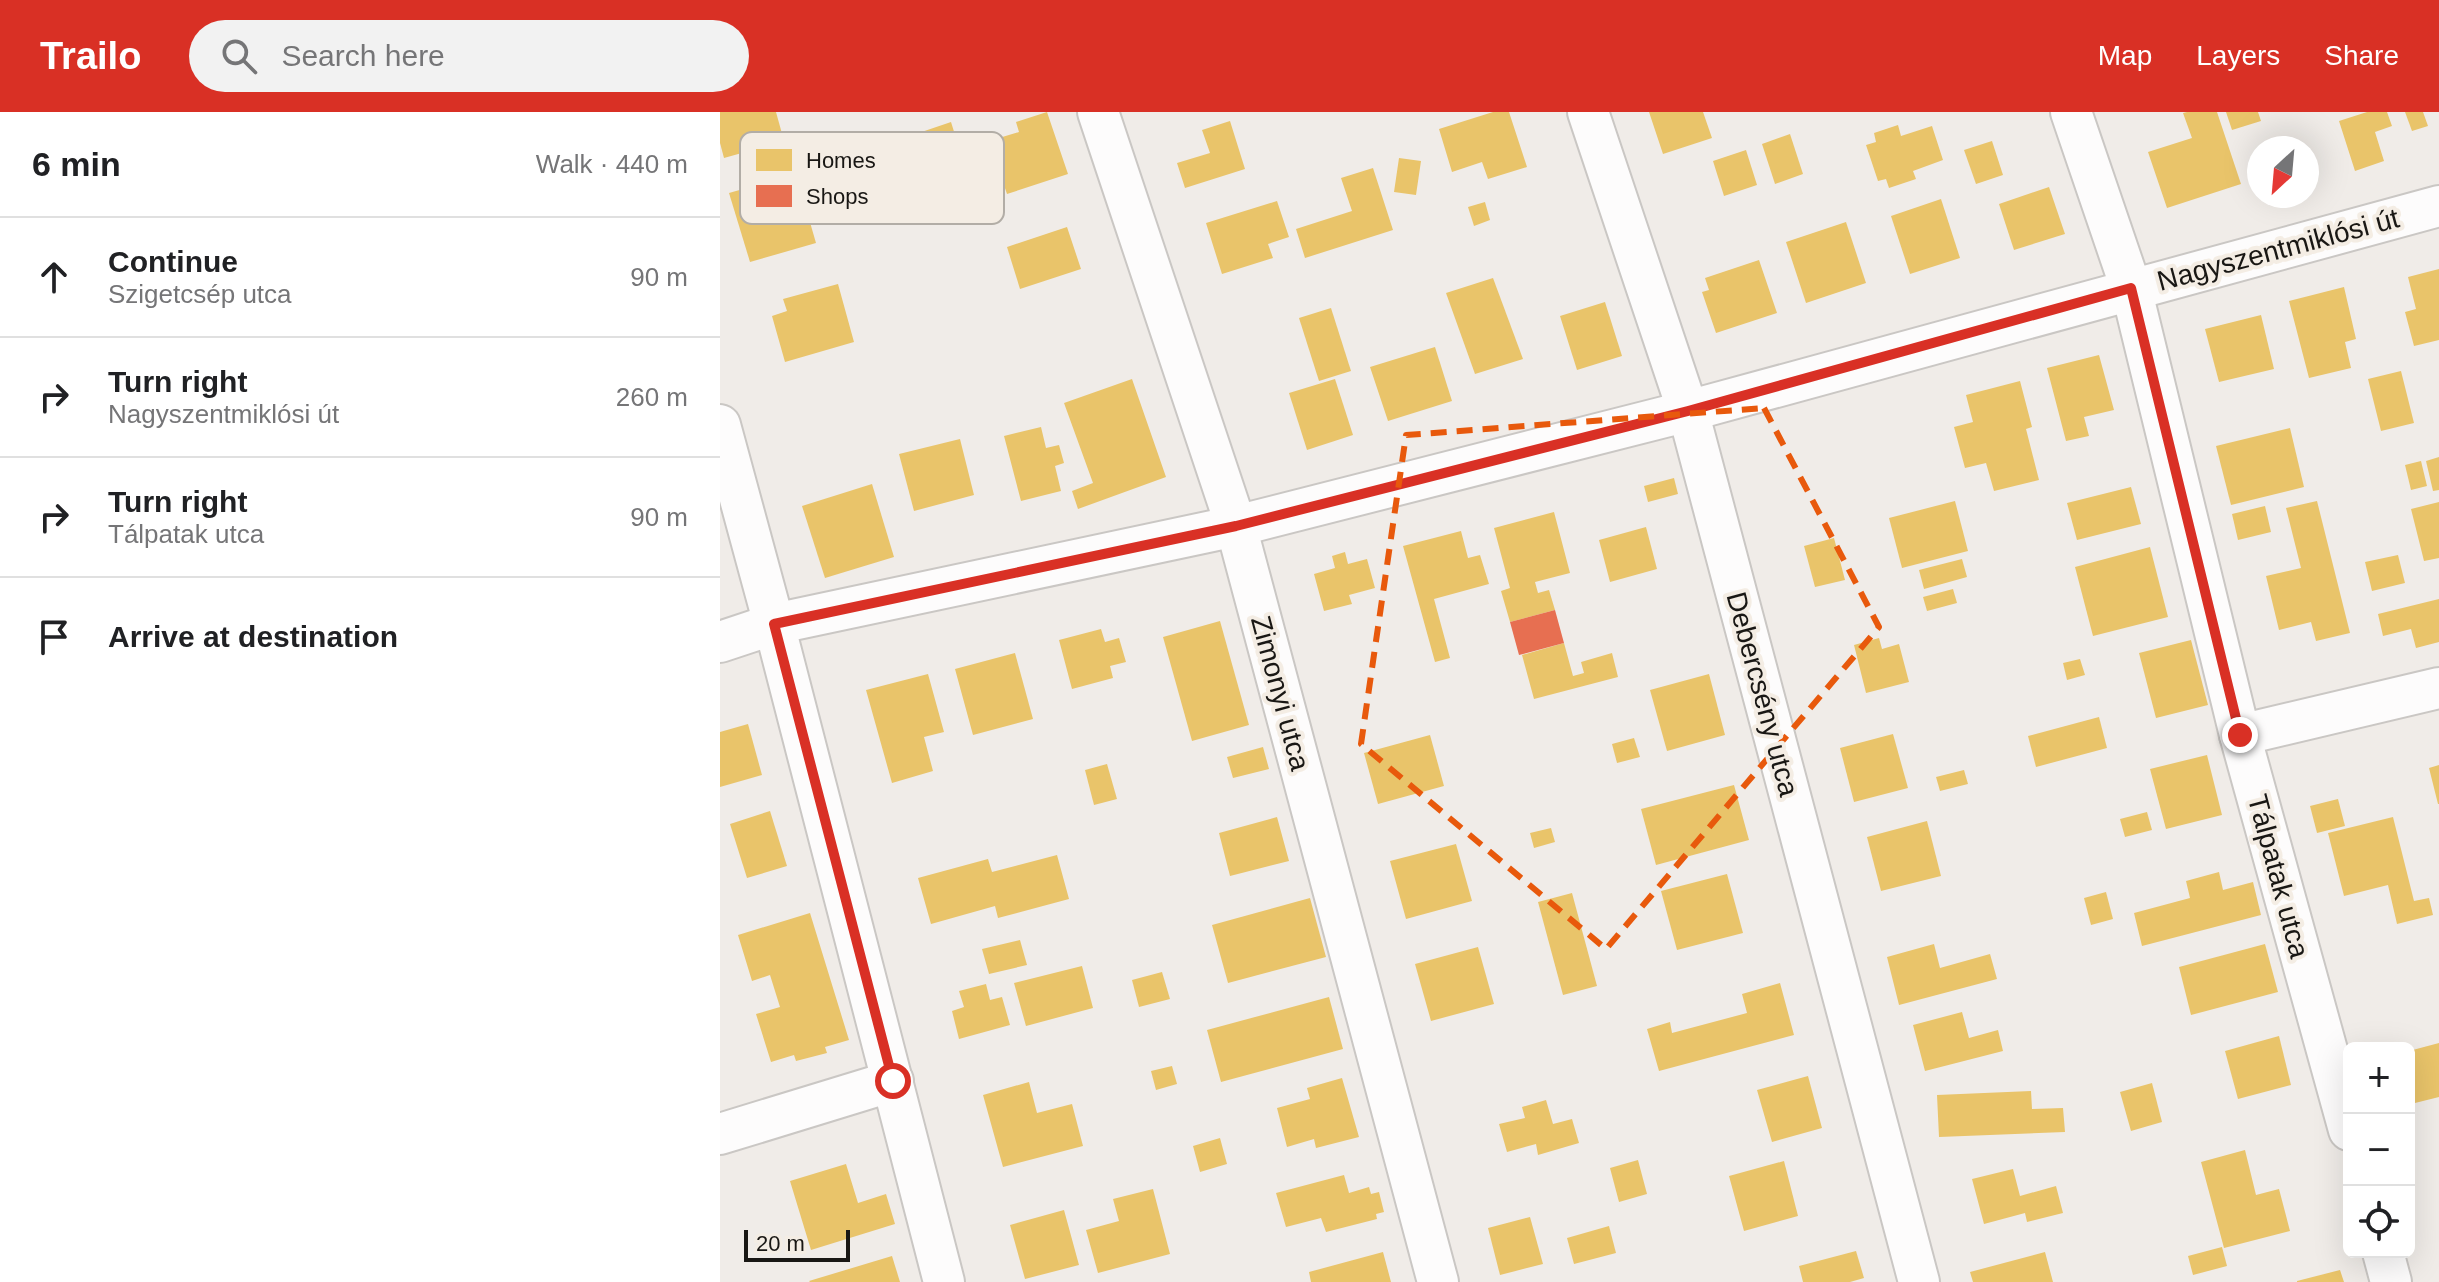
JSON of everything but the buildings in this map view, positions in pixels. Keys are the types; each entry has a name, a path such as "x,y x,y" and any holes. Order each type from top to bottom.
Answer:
{"street":[{"name":"Zimonyi utca","path":"1098,112 1236,526 1438,1282"},
{"name":"Debercsény utca","path":"1588,112 1688,411 1919,1282"},
{"name":"Tálpatak utca","path":"2071,112 2131,288 2240,735 2345,1114"},
{"name":"Nagyszentmiklósi út","path":"720,642 774,624 1236,526 1688,411 2439,206"},
{"path":"720,425 944,1282"},
{"path":"2240,735 2439,688"},
{"path":"720,1134 893,1081"},
{"path":"2385,1258 2391,1282"}],"highlighted area":[{"path":"1764,408 1879,627 1606,949 1361,744 1406,435"}],"route":[{"path":"893,1081 774,624 1236,526 1688,411 2131,288 2240,735"}]}
